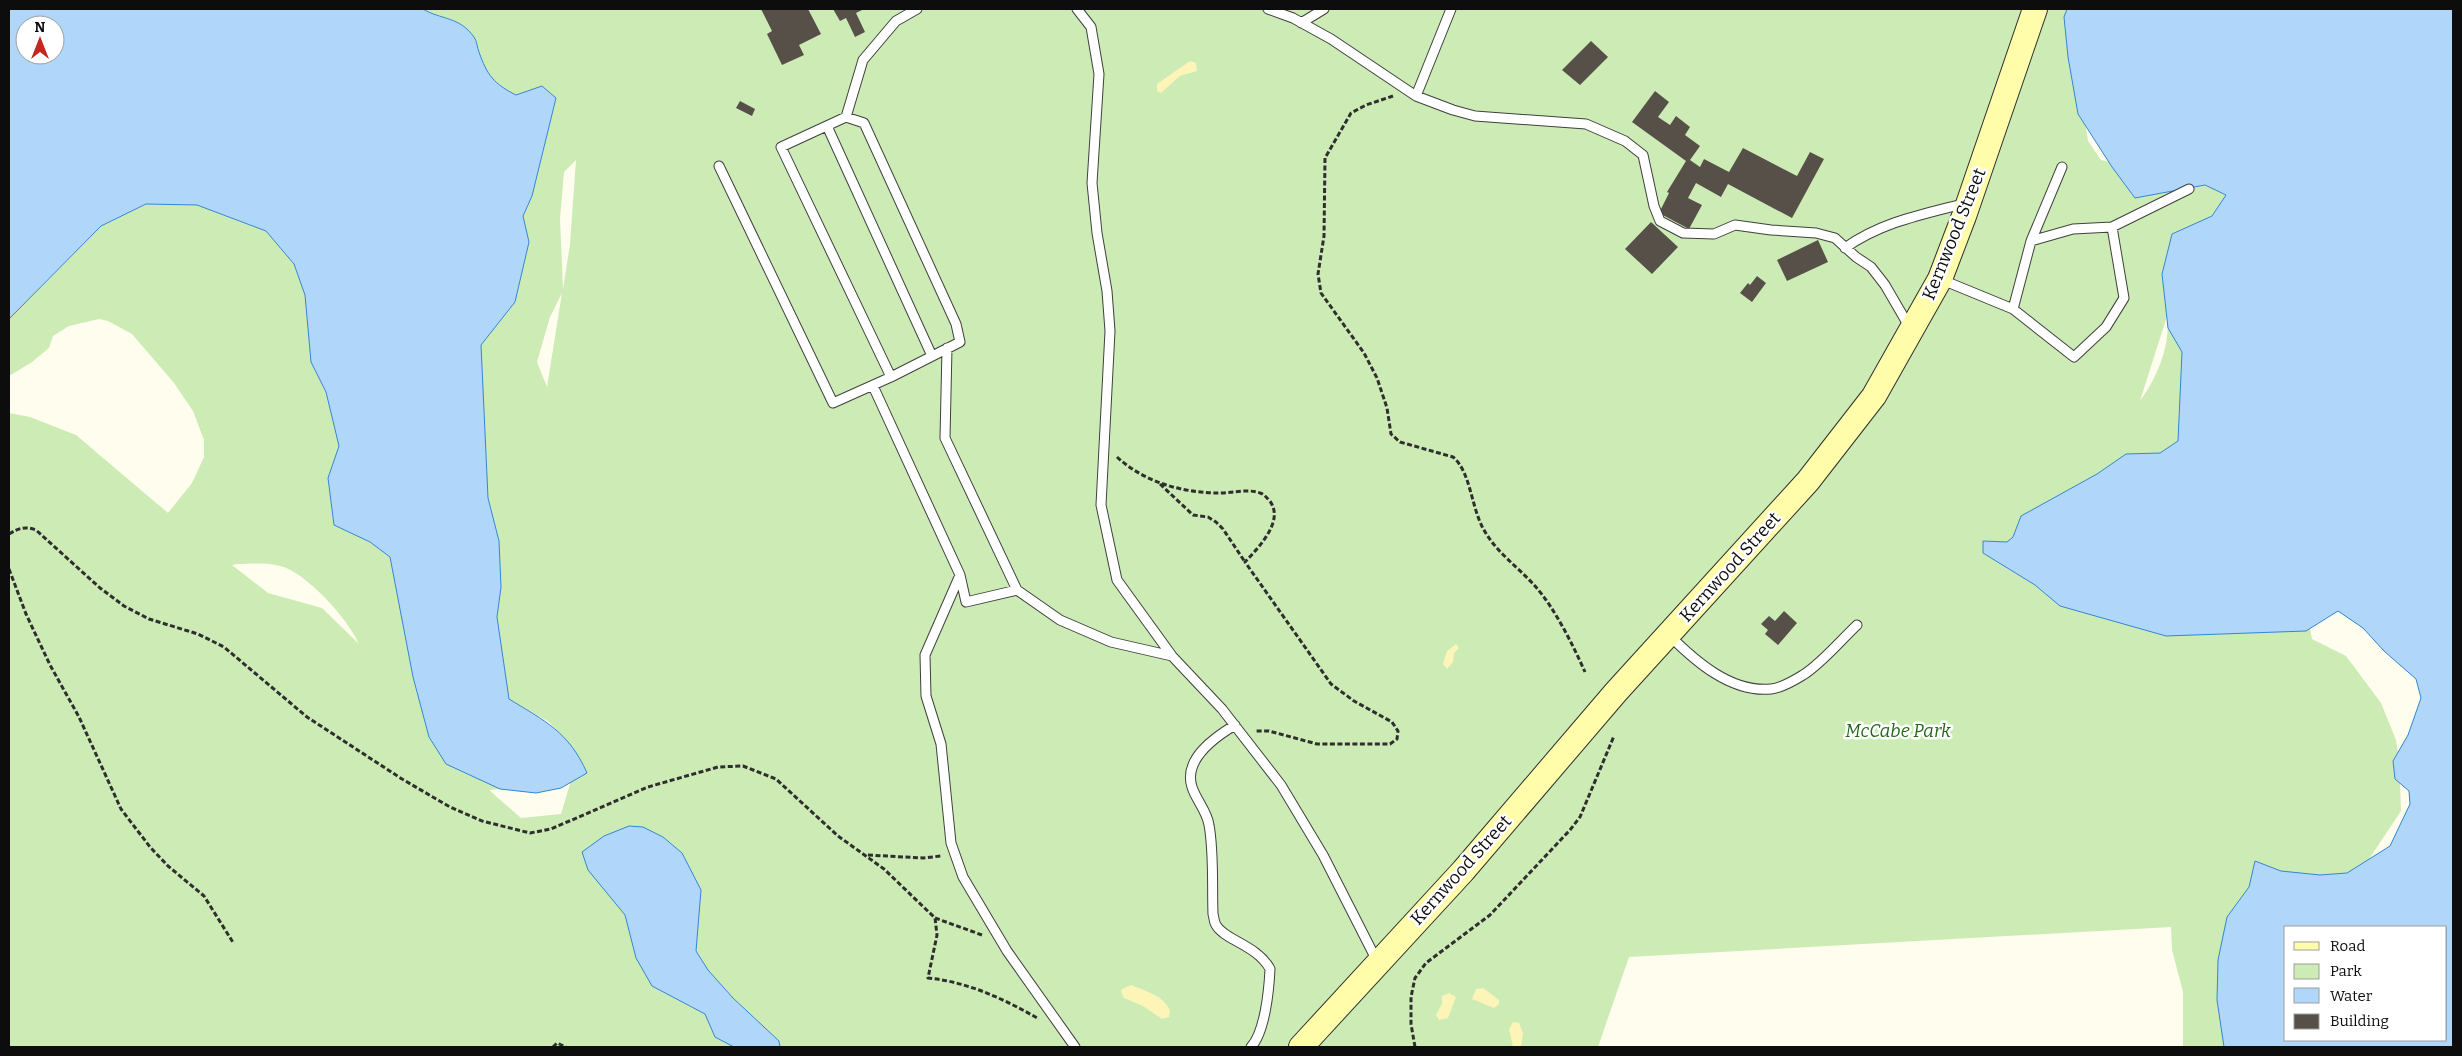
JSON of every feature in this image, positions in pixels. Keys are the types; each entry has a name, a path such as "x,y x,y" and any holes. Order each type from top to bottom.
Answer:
{"main road":[{"name":"Kernwood Street","path":"1301,1047 1463,871 1616,692 1808,481 1874,396 1940,279 1969,202 2035,9"}],"lane":[{"path":"846,117 863,60 896,21 917,9"},
{"path":"1077,9 1091,27 1100,74 1092,183 1097,233 1107,291 1110,331 1101,505 1117,580 1172,656 1222,709 1281,785 1314,839 1378,963"},
{"path":"1268,9 1301,23 1331,39 1416,96 1452,110 1475,116 1586,124 1624,141 1643,155 1654,206 1660,221 1683,233 1714,234 1735,225 1816,233 1835,238 1871,267 1885,285 1912,330"},
{"path":"1301,23 1324,9"},
{"path":"1416,96 1451,9"},
{"path":"719,166 833,403 873,386 891,377 932,356 947,348 960,342 956,324 864,123 846,117 781,146 891,377"},
{"path":"827,126 932,356"},
{"path":"2012,309 2031,241 2062,166"},
{"path":"2031,241 2073,228 2112,227 2189,189"},
{"path":"1846,248 1865,234 1896,222 1969,202"},
{"path":"1940,279 2012,309 2074,357 2106,328 2124,298 2112,227"},
{"path":"947,348 945,438 1017,590 1060,620 1103,639 1172,656"},
{"path":"873,386 960,575 966,602 1017,590"},
{"path":"960,575 925,655 926,696 941,744 943,780 951,843 963,877 1001,942 1075,1047"},
{"path":"1668,634 1690,657 1714,672 1748,688 1773,689 1804,674 1857,625"},
{"path":"1235,725 1205,747 1196,758 1191,775 1192,786 1209,825 1213,914 1216,926 1223,933 1257,952 1270,969 1269,990 1260,1028 1256,1042 1251,1047"}],"path":[{"path":"1401,93 1366,105 1351,113 1325,158 1324,236 1318,274 1321,293 1364,353 1377,378 1387,408 1391,434 1400,442 1453,458 1460,463 1466,474 1476,515 1483,529 1491,542 1536,587 1566,633 1585,672"},
{"path":"1104,445 1132,471 1160,484 1215,493 1249,490 1262,493 1273,505 1274,521 1267,535 1245,562"},
{"path":"1160,484 1193,514 1208,517 1223,529 1331,684 1354,701 1392,722 1398,731 1397,739 1390,744 1317,744 1269,731 1248,730 1235,725"},
{"path":"9,534 18,528 27,527 36,530 100,588 124,606 149,619 198,634 224,647 308,717 402,779 450,807 482,821 530,833 551,829 648,787 718,768 743,766 776,779 838,836 867,855 909,890 935,918 1001,942"},
{"path":"9,569 30,623 50,665 79,717 121,809 150,847 168,866 204,896 234,944"},
{"path":"1415,1047 1411,1024 1411,997 1416,978 1426,963 1490,915 1570,830 1580,817 1614,736"},
{"path":"867,855 923,858 941,856 951,843"},
{"path":"935,918 937,935 928,978 976,989 1007,1001 1065,1034"},
{"path":"553,1047 557,1043 566,1047"}],"green space":[{"name":"McCabe Park","path":"423,9 2103,9 2082,104 2088,141 2101,160 2223,190 2225,196 2453,549 2453,828 2288,926 2284,926 2284,1041 2436,1047 2183,1047 2183,992 2172,950 2171,927 1629,957 1598,1047 9,1047 9,413 30,417 76,435 168,513 192,483 204,457 204,440 193,411 174,383 132,334 108,321 99,319 69,326 53,336 49,348 32,362 9,376 9,319 101,226 146,204 197,205 266,231 294,264 305,295 311,361 326,392 339,446 328,478 334,525 370,542 390,556 413,677 429,737 468,774 500,789 489,790 521,818 561,814 570,784 567,741 549,722 509,699 497,617 501,587 499,541 488,498 481,363 481,344 494,327 523,265 529,242 523,216 532,196 556,98 542,86 516,95 502,87 488,73 475,39 468,30 456,22","holes":["576,160 570,244 563,289 560,219 564,172","562,293 547,387 537,362 550,317","2167,316 2168,327 2165,350 2157,372 2140,401","270,564 290,570 302,577 326,598 354,634 359,644 322,608 268,593 232,565","2338,611 2363,628 2384,651 2417,679 2421,698 2408,735 2398,753 2396,740 2381,703 2346,656 2312,639 2310,628","2400,783 2409,791 2410,804 2390,846 2369,859 2401,811"]}],"sand":[{"path":"1190,61 1196,63 1197,71 1180,76 1161,93 1157,91 1157,84"},
{"path":"1456,644 1459,648 1454,653 1453,662 1447,669 1443,664 1447,651"},
{"path":"1131,985 1159,997 1170,1011 1169,1017 1162,1019 1143,1006 1124,998 1121,992 1122,989"},
{"path":"1483,988 1499,1000 1499,1004 1494,1008 1472,999 1476,989"},
{"path":"1449,993 1456,997 1448,1018 1439,1020 1436,1015 1442,1004 1442,996"},
{"path":"1513,1022 1519,1023 1523,1033 1521,1047 1513,1047 1509,1029"}],"water":[{"path":"9,9 423,9 456,22 468,30 475,39 488,73 502,87 516,95 542,86 556,98 532,196 523,216 529,242 515,302 481,345 488,498 499,541 501,587 497,617 509,699 545,721 564,737 580,759 587,773 561,788 536,793 500,789 446,764 429,737 413,677 390,557 370,542 334,525 328,478 339,446 326,392 311,362 305,295 294,264 266,231 197,205 146,204 101,226 9,319"},
{"path":"2067,9 2453,9 2453,1047 2224,1047 2217,1000 2218,960 2227,917 2249,887 2255,861 2281,871 2320,875 2347,873 2390,846 2410,804 2409,791 2395,779 2393,761 2408,735 2421,698 2416,679 2384,651 2363,628 2338,611 2306,631 2166,636 2060,606 2035,585 1983,553 1983,541 2007,542 2013,537 2021,516 2097,474 2126,454 2160,453 2178,441 2182,352 2168,328 2162,274 2172,234 2212,216 2226,195 2205,185 2135,198 2112,167 2078,114 2068,57 2064,17"},
{"path":"629,826 643,827 663,837 682,853 701,890 696,951 708,970 733,998 779,1041 780,1047 734,1047 715,1037 705,1014 652,986 636,958 625,915 588,870 582,852 604,836"}],"building":[{"path":"761,9 808,9 821,34 799,45 804,55 782,65 767,34 772,31"},
{"path":"833,9 864,9 856,13 865,32 855,37 846,18 840,21"},
{"path":"1591,41 1608,57 1580,85 1562,70"},
{"path":"1655,91 1669,102 1658,117 1670,125 1676,116 1690,127 1685,135 1700,146 1690,160 1700,167 1704,159 1729,172 1743,148 1797,176 1810,152 1824,159 1792,218 1728,184 1721,197 1696,183 1688,198 1702,205 1689,229 1659,213 1669,193 1667,192 1686,161 1632,122"},
{"path":"740,101 755,109 752,116 736,108"},
{"path":"1651,222 1678,247 1652,274 1625,249"},
{"path":"1818,240 1828,262 1787,281 1777,260"},
{"path":"1757,276 1766,283 1752,302 1740,293"},
{"path":"1784,611 1797,623 1778,645 1765,634 1768,630 1761,624 1769,616 1775,621"}]}
